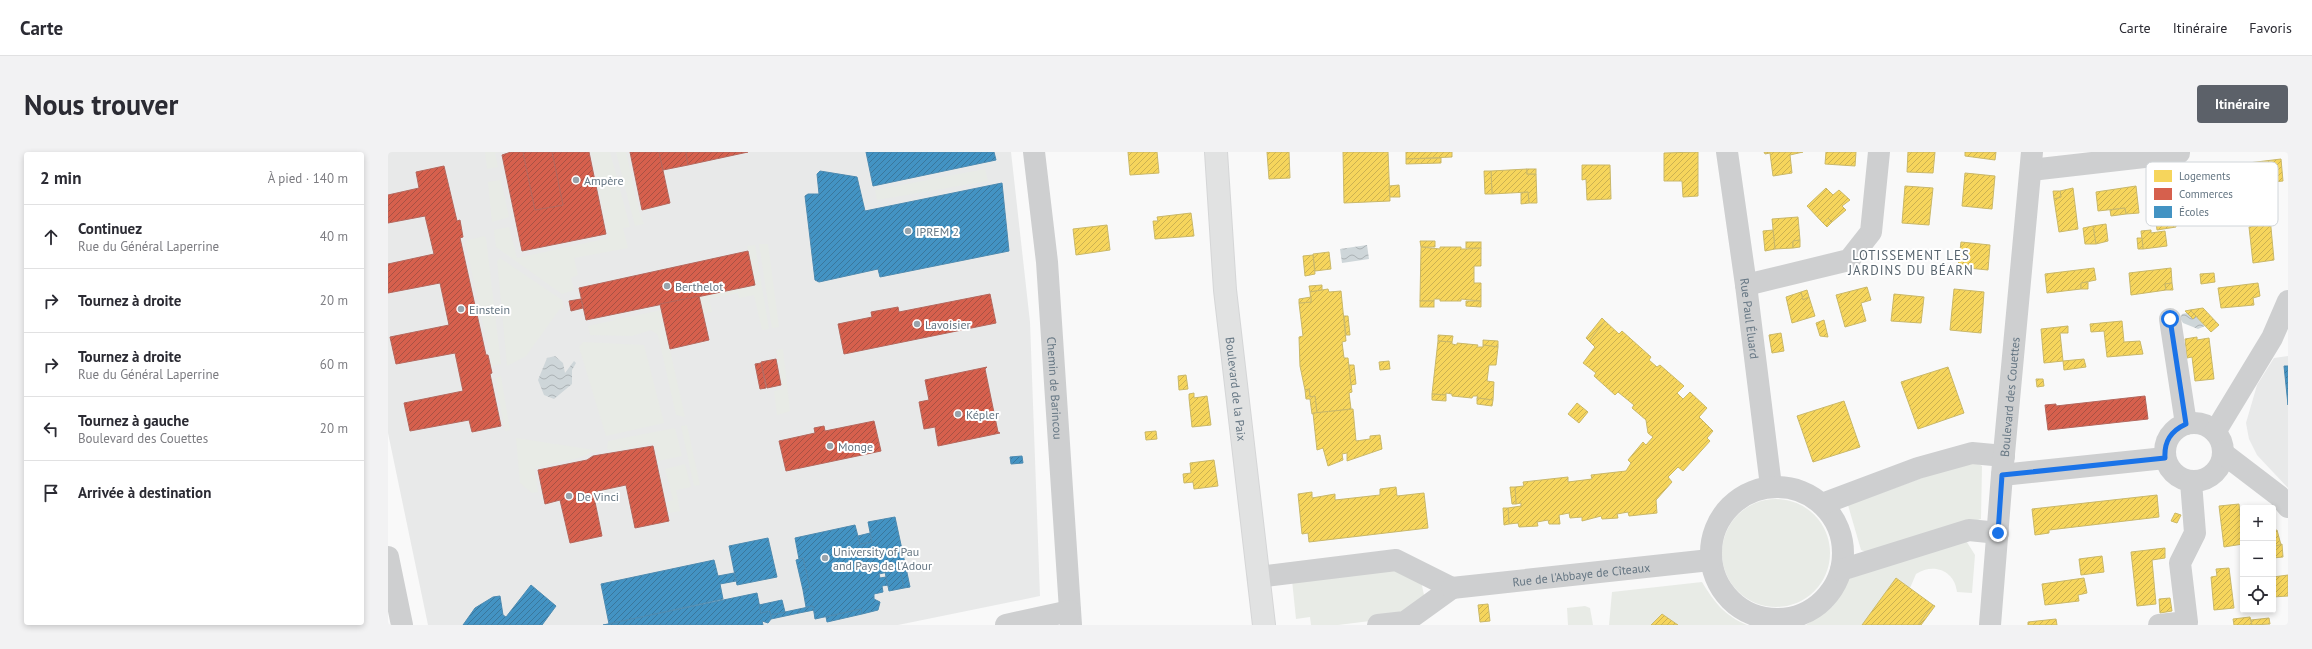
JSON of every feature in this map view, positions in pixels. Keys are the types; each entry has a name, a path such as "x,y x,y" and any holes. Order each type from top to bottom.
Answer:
{"main road":[{"name":"Boulevard de la Paix","path":"1216,152 1226,290 1264,625"}],"street":[{"name":"Chemin de Barincou","path":"1034,152 1047,262 1070,618"},
{"name":"Rue Paul Éluard","path":"1727,152 1735,219 1746,285 1771,486"},
{"path":"1746,285 1849,260 1871,232 1879,152"},
{"name":"Boulevard des Couettes","path":"1990,625 2031,161 2179,153"},
{"path":"2215,432 2272,338 2288,300"},
{"path":"2170,319 2186,424"},
{"path":"2186,424 2202,424 2215,432 2223,446 2224,454 2217,472 2201,482 2191,482 2174,474 2168,467 2165,458 2166,443 2177,428 2186,424"},
{"path":"1822,504 1918,468 1972,453 2003,466 2165,458"},
{"path":"2224,454 2279,496 2288,507"},
{"path":"2159,625 2187,622 2180,563 2195,533 2191,482"},
{"path":"1771,486 1789,487 1807,493 1822,504 1834,518 1841,534 1843,552 1841,570 1834,588 1822,602 1806,613 1788,622 1765,618 1744,611 1726,596 1714,577 1710,560 1711,540 1718,519 1732,503 1750,491 1771,486"},
{"path":"1841,570 1969,530 1998,533"},
{"path":"388,556 402,625"},
{"path":"1258,576 1396,560 1452,588"},
{"name":"Rue de l'Abbaye de Cîteaux","path":"1378,625 1405,622 1452,588 1710,560"},
{"path":"1006,625 1070,618"}],"shaded area":[{"path":"388,152 1011,152 1030,322 1040,596 898,625 428,625 388,433"},
{"path":"485,152 499,152 495,153 498,167 487,169"},
{"path":"591,152 610,152 630,227 623,228 628,248 574,258 578,275 571,278 574,290 562,294 496,247 494,230 509,227 517,258 609,238"},
{"path":"616,152 626,152 640,214 644,224 635,226"},
{"path":"985,169 988,181 877,200 875,190"},
{"path":"501,180 509,217 492,222 488,182"},
{"path":"484,236 486,238 501,364 492,366 465,241"},
{"path":"759,244 768,244 779,327 772,328"},
{"path":"755,245 769,329 762,330 754,295 739,298 738,293 709,299 712,312 703,314 699,296 755,285 747,246"},
{"path":"500,258 562,300 564,307 559,310 526,356 507,366 497,261"},
{"path":"661,310 685,417 676,415 658,335 651,330 632,336 590,335 588,326"},
{"path":"583,342 644,345 664,423 606,436 579,347"},
{"path":"783,349 790,411 777,415 774,391 783,389 776,350"},
{"path":"2288,356 2288,488 2257,455 2249,439 2246,423 2257,385 2274,358"},
{"path":"501,376 510,430 505,431 495,378"},
{"path":"687,425 700,485 694,486 681,426"},
{"path":"675,428 682,456 658,461 654,443 615,451 607,449 608,441"},
{"path":"516,438 601,451 535,468 538,492 532,493 520,483"},
{"path":"1971,460 1982,466 1981,519 1872,554 1861,550 1848,505"},
{"path":"685,464 691,487 676,490 680,511 669,513 667,502 673,500 665,469"},
{"path":"1776,499 1797,503 1814,515 1826,532 1830,553 1826,574 1814,591 1797,603 1776,607 1755,603 1738,591 1726,574 1722,553 1726,532 1738,515 1755,503"},
{"path":"1965,539 1975,555 1972,593 1957,592 1952,579 1948,574 1942,571 1936,569 1923,570 1916,574 1910,588 1896,578 1862,625 1806,625 1832,607 1848,579"},
{"path":"1394,568 1421,581 1424,595 1402,617 1338,625 1311,625 1310,617 1296,619 1292,580"},
{"path":"1702,582 1711,596 1726,613 1747,625 1678,625 1662,614 1651,625 1609,625 1612,592"},
{"path":"1585,606 1590,608 1593,625 1568,625 1567,608"}],"water":[{"path":"1367,245 1369,259 1342,263 1340,249"},
{"path":"2187,313 2196,316 2205,326 2198,329 2183,323 2180,318 2182,314"},
{"path":"555,356 563,363 565,373 574,361 576,363 572,370 572,384 554,399 544,395 538,380 547,358"}],"building: Logements":[{"path":"1128,152 1157,152 1159,173 1130,175"},
{"path":"1267,152 1289,152 1290,178 1269,179"},
{"path":"1343,152 1388,152 1390,201 1344,203"},
{"path":"1406,152 1452,152 1452,157 1406,159"},
{"path":"1698,152 1698,196 1683,197 1682,181 1664,181 1664,153"},
{"path":"1764,152 1803,152 1790,155 1792,173 1773,176 1770,153 1765,154"},
{"path":"1826,152 1856,152 1855,166 1825,164"},
{"path":"1908,152 1935,152 1933,173 1907,172"},
{"path":"1965,152 1996,152 1995,160 1965,156"},
{"path":"1441,158 1441,163 1406,164 1406,159"},
{"path":"2281,159 2283,181 2278,182 2278,162 2256,162"},
{"path":"1582,165 1610,165 1611,199 1587,200 1586,179 1582,180"},
{"path":"1527,169 1527,174 1536,174 1537,203 1529,203 1528,192 1492,194 1491,171"},
{"path":"1527,169 1536,169 1536,174 1527,174"},
{"path":"1484,171 1491,171 1492,194 1485,194"},
{"path":"1965,173 1995,176 1992,209 1962,206"},
{"path":"1399,185 1400,197 1390,197 1389,186"},
{"path":"1905,186 1933,188 1929,225 1902,223"},
{"path":"2136,186 2139,213 2126,214 2125,208 2098,211 2096,192"},
{"path":"1826,188 1833,195 1839,190 1850,200 1842,206 1846,210 1832,222 1828,218 1823,223 1807,206"},
{"path":"2073,188 2078,229 2059,232 2054,199 2061,197 2060,191"},
{"path":"2053,191 2060,191 2061,197 2054,199"},
{"path":"1528,192 1529,203 1521,204 1521,193"},
{"path":"2125,208 2126,214 2111,216 2110,210"},
{"path":"1191,213 1194,236 1155,239 1153,221 1158,221 1157,217"},
{"path":"1798,217 1800,240 1793,241 1793,248 1775,249 1772,219"},
{"path":"1828,218 1832,222 1827,227 1823,223"},
{"path":"2106,224 2108,241 2096,244 2093,226"},
{"path":"1107,225 1110,250 1076,255 1073,229"},
{"path":"2093,226 2096,244 2085,244 2083,228"},
{"path":"2157,226 2176,226 2176,227 2157,230"},
{"path":"2271,226 2274,260 2253,263 2249,227"},
{"path":"1773,230 1775,249 1765,251 1763,231"},
{"path":"2151,230 2151,233 2165,231 2167,246 2143,249 2141,231"},
{"path":"2137,238 2142,238 2143,249 2138,249"},
{"path":"1800,240 1800,247 1793,248 1793,241"},
{"path":"1420,241 1435,241 1435,247 1421,247"},
{"path":"1466,242 1481,242 1481,248 1466,248"},
{"path":"1961,242 1990,245 1988,270 1958,267"},
{"path":"1421,247 1440,249 1440,247 1461,247 1461,249 1481,248 1481,266 1474,266 1474,283 1481,283 1481,301 1461,299 1461,301 1440,301 1440,299 1434,299 1434,301 1420,301"},
{"path":"1329,252 1331,269 1315,271 1313,254"},
{"path":"1313,255 1315,274 1305,276 1303,256"},
{"path":"2094,268 2096,280 2081,283 2081,289 2047,293 2045,274"},
{"path":"2171,268 2172,283 2165,284 2166,290 2131,295 2129,273"},
{"path":"2214,273 2215,282 2201,284 2200,274"},
{"path":"2088,282 2088,289 2081,289 2081,283"},
{"path":"2172,283 2173,290 2166,290 2165,284"},
{"path":"2258,283 2260,296 2253,298 2254,305 2221,308 2218,288"},
{"path":"1322,285 1322,290 1310,292 1309,286"},
{"path":"1867,287 1871,300 1861,303 1866,321 1845,327 1836,295"},
{"path":"1328,289 1329,292 1341,291 1346,341 1342,342 1344,358 1348,358 1352,392 1349,393 1351,409 1317,413 1315,396 1310,397 1309,389 1305,390 1300,366 1299,337 1303,336 1299,303 1311,302 1310,292"},
{"path":"1954,289 1984,292 1981,333 1950,330"},
{"path":"1807,290 1809,297 1803,300 1801,292"},
{"path":"1801,292 1803,300 1809,297 1815,316 1792,323 1786,297"},
{"path":"1894,294 1924,297 1921,323 1891,321"},
{"path":"1311,297 1311,302 1299,303 1299,299"},
{"path":"1420,301 1434,301 1434,307 1420,307"},
{"path":"1466,301 1481,301 1481,307 1466,306"},
{"path":"2203,308 2219,325 2211,332 2190,310"},
{"path":"2190,310 2196,316 2193,319 2185,311"},
{"path":"1344,316 1348,316 1350,335 1346,335"},
{"path":"1602,318 1605,321 1589,341 1586,338"},
{"path":"1824,320 1828,337 1820,336 1816,323"},
{"path":"1605,321 1619,334 1622,331 1651,357 1649,360 1657,367 1660,365 1684,386 1677,393 1683,399 1690,392 1707,408 1699,417 1713,431 1707,438 1710,441 1683,471 1678,467 1668,477 1672,482 1656,500 1657,513 1629,516 1628,512 1617,514 1618,518 1602,519 1601,516 1582,521 1582,517 1570,518 1569,513 1559,515 1560,524 1549,524 1548,520 1537,522 1538,526 1519,527 1518,523 1509,524 1508,508 1521,506 1521,503 1516,504 1515,487 1524,486 1523,482 1568,477 1568,482 1592,479 1591,475 1626,471 1631,463 1628,460 1643,442 1646,445 1653,437 1648,433 1646,420 1632,408 1634,405 1618,392 1615,395 1594,376 1596,373 1583,363 1595,347 1589,341"},
{"path":"2122,321 2124,342 2140,341 2143,354 2107,357 2104,331 2091,332 2090,324"},
{"path":"2068,326 2068,333 2060,333 2063,361 2044,363 2041,329"},
{"path":"1781,333 1784,351 1772,353 1769,335"},
{"path":"1438,335 1453,336 1452,342 1438,341"},
{"path":"2197,337 2197,340 2209,338 2214,379 2195,381 2192,357 2187,358 2185,339"},
{"path":"1483,340 1498,341 1498,347 1483,345"},
{"path":"1438,341 1452,342 1452,344 1457,345 1457,343 1478,345 1477,347 1483,347 1483,345 1498,347 1496,365 1489,365 1487,381 1494,382 1493,400 1477,398 1478,396 1473,396 1472,398 1452,396 1452,394 1446,393 1446,395 1432,394"},
{"path":"2084,359 2086,367 2064,370 2063,361"},
{"path":"1389,361 1390,369 1380,370 1379,362"},
{"path":"1349,365 1354,365 1356,384 1351,385"},
{"path":"1948,367 1964,413 1918,429 1901,382"},
{"path":"1186,375 1188,389 1179,390 1178,376"},
{"path":"2036,379 2043,379 2044,386 2037,387"},
{"path":"1309,389 1310,397 1315,396 1317,413 1312,414 1310,399 1306,399 1305,390"},
{"path":"1194,393 1194,398 1207,396 1211,425 1192,427 1189,394"},
{"path":"1432,394 1446,395 1446,401 1432,400"},
{"path":"1477,398 1493,400 1492,406 1477,404"},
{"path":"1844,401 1860,447 1813,462 1797,416"},
{"path":"1577,403 1588,412 1579,423 1568,414"},
{"path":"1353,409 1356,441 1370,439 1370,436 1380,435 1382,449 1347,461 1347,453 1342,454 1343,460 1328,466 1323,448 1317,450 1313,413"},
{"path":"1156,431 1157,439 1146,440 1145,432"},
{"path":"1214,460 1218,486 1194,489 1193,482 1184,483 1183,474 1191,473 1190,463"},
{"path":"1396,487 1397,496 1424,493 1428,528 1309,542 1308,533 1302,534 1298,494 1312,492 1312,498 1335,494 1335,500 1380,495 1380,489"},
{"path":"1510,487 1515,487 1516,504 1512,504"},
{"path":"2157,495 2159,517 2049,530 2049,533 2035,535 2032,509"},
{"path":"2239,504 2240,544 2224,547 2219,506"},
{"path":"1503,508 1508,508 1509,524 1504,525"},
{"path":"2175,513 2181,515 2177,523 2171,521"},
{"path":"2276,530 2281,545 2276,546 2276,541"},
{"path":"2282,544 2283,557 2276,558 2276,546"},
{"path":"2165,548 2165,558 2152,560 2156,604 2137,606 2131,552"},
{"path":"2102,556 2104,572 2081,575 2079,559"},
{"path":"2229,568 2234,608 2214,610 2211,577 2217,576 2216,569"},
{"path":"2288,575 2288,596 2276,597 2276,577"},
{"path":"1896,578 1933,605 1918,625 1862,625"},
{"path":"2084,578 2087,593 2078,595 2079,601 2045,605 2042,584"},
{"path":"2170,598 2172,611 2160,613 2159,599"},
{"path":"1488,604 1490,621 1480,622 1478,605"},
{"path":"1933,605 1935,606 1921,625 1918,625"},
{"path":"1662,614 1678,625 1651,625"},
{"path":"2250,617 2252,625 2234,625 2233,619"},
{"path":"2269,618 2270,624 2252,625 2251,620"},
{"path":"2056,619 2057,625 2028,625 2028,622"}],"building: Commerces":[{"name":"Ampère","path":"511,152 523,152 535,210 563,205 552,152 589,152 606,234 522,251 502,155"},
{"path":"523,152 552,152 563,205 535,210"},
{"path":"630,152 659,152 670,203 642,210"},
{"path":"659,152 686,152 688,165 663,170"},
{"path":"686,152 748,152 688,165"},
{"name":"Einstein","path":"444,166 457,221 460,220 463,237 460,238 486,355 488,355 492,373 490,374 501,426 472,432 469,420 410,431 404,403 463,391 455,353 396,364 390,337 449,325 440,283 388,293 388,264 434,254 425,216 388,223 388,195 419,188 416,172"},
{"name":"Berthelot","path":"748,251 755,285 586,320 579,288"},
{"name":"Lavoisier","path":"990,294 996,323 844,354 838,324 872,317 871,312 898,307 899,312"},
{"path":"699,296 709,340 670,349 660,304"},
{"path":"581,299 583,308 571,311 569,301"},
{"path":"776,359 781,385 767,388 761,362"},
{"path":"761,363 766,388 760,389 755,364"},
{"name":"Képler","path":"987,367 985,369 998,432 1000,433 938,446 935,427 924,429 919,402 929,400 925,380"},
{"path":"2145,396 2148,419 2048,430 2045,405 2056,404 2056,406"},
{"name":"Monge","path":"874,421 881,451 786,471 779,441 815,433 814,428 824,426 825,431"},
{"name":"De Vinci","path":"653,446 669,521 635,528 626,485 593,492 602,536 570,543 560,500 545,504 538,470 587,460 593,456"}],"building: Écoles":[{"path":"866,152 994,152 996,160 873,186"},
{"name":"IPREM 2","path":"820,171 857,177 865,211 1002,183 1009,251 880,277 878,269 819,282 815,280 805,196 808,194 819,194 817,174"},
{"path":"2284,366 2288,366 2288,405"},
{"path":"1022,456 1023,463 1011,464 1010,457"},
{"path":"895,517 906,568 879,574 880,578 886,577 888,585 882,586 883,592 874,594 874,599 880,602 878,610 862,614 861,609 815,619 813,606 806,607 803,590 810,588 803,558 799,559 795,538 855,525 860,544 872,542 868,522"},
{"path":"870,533 872,542 860,544 858,536"},
{"path":"768,538 777,577 737,585 729,546"},
{"path":"803,558 810,588 803,590 796,560"},
{"path":"714,560 718,576 734,573 736,581 720,584 723,599 609,624 601,584"},
{"path":"906,568 910,587 904,588 900,569"},
{"path":"900,569 904,588 889,591 885,572"},
{"path":"531,585 556,606 542,625 463,625 475,608 493,597 500,596 503,615 506,617"},
{"path":"757,593 761,613 770,611 771,619 768,623 762,621 763,625 603,625"},
{"path":"782,600 785,612 771,615 770,611 761,613 759,605"},
{"path":"813,606 814,610 799,613 799,609"},
{"path":"799,609 799,613 771,619 771,615"},
{"path":"861,609 862,614 827,622 826,617"}],"place":[{"name":"Ampère","path":"576,180"},
{"name":"IPREM 2","path":"908,231"},
{"name":"Berthelot","path":"667,286"},
{"name":"Einstein","path":"461,309"},
{"name":"Lavoisier","path":"917,324"},
{"name":"Képler","path":"958,414"},
{"name":"Monge","path":"830,446"},
{"name":"De Vinci","path":"569,496"},
{"name":"University of Pau and Pays de l'Adour","path":"825,558"}],"district":[{"name":"LOTISSEMENT LES JARDINS DU BÉARN","path":"1911,262"}],"route":[{"path":"1998,533 2002,475 2165,458 2166,443 2170,436 2177,428 2186,424 2170,319"}]}
